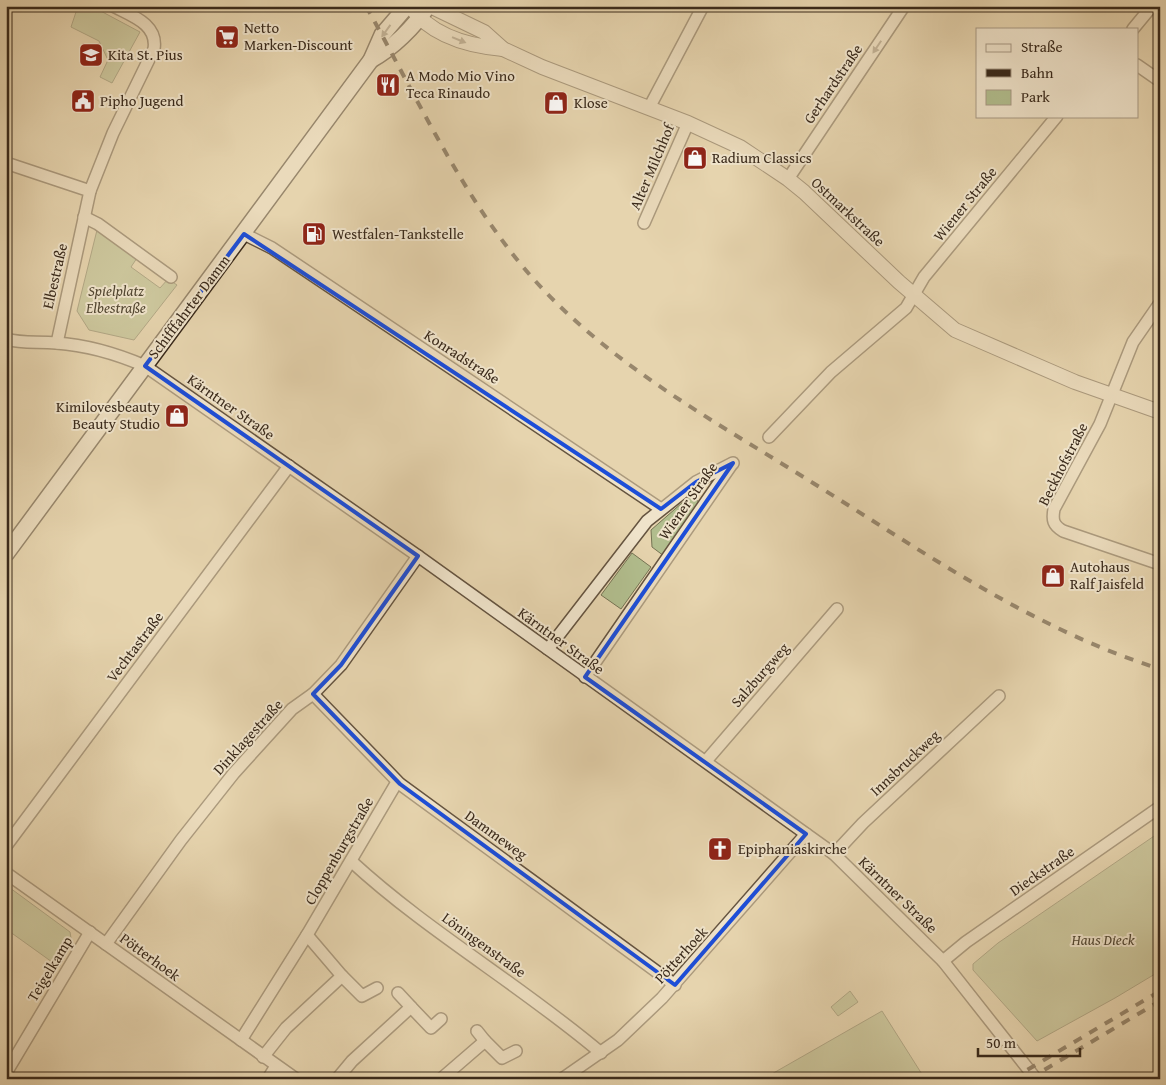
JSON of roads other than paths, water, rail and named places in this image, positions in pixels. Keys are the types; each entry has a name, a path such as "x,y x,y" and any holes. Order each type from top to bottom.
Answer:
{"main road":[{"name":"Schifffahrter Damm","path":"6,554 371,60 382,35 408,6"},
{"name":"Schifffahrter Damm","path":"371,60 383,54 419,19 429,6"}],"street":[{"name":"Elbestraße","path":"57,343 90,191 113,133 154,49 156,41 153,32 144,23 113,6"},
{"name":"Ostmarkstraße","path":"408,6 419,19 434,30 476,47 503,49"},
{"name":"Ostmarkstraße","path":"429,6 484,32 503,49 558,74 688,123 740,147 788,179 940,319 972,339 1112,396 1160,412"},
{"path":"649,108 703,6"},
{"name":"Gerhardstraße","path":"788,179 904,6"},
{"path":"1134,28 1152,6"},
{"path":"1138,66 1160,81"},
{"name":"Wiener Straße","path":"769,437 832,372 898,317 914,296 924,277 1055,118"},
{"name":"Alter Milchhof","path":"644,223 688,123"},
{"path":"6,163 90,191"},
{"path":"84,217 98,224 171,277"},
{"name":"Konradstraße","path":"244,234 272,248 661,509"},
{"path":"1112,396 1133,342 1160,303"},
{"name":"Kärntner Straße","path":"6,339 57,343 113,353 145,366 418,556 585,677 706,761 834,854 943,961 1036,1079"},
{"name":"Beckhofstraße","path":"1112,396 1100,424 1054,509 1052,519 1056,526 1063,531 1160,564"},
{"name":"Wiener Straße","path":"548,649 647,521 696,482 733,463 585,677"},
{"name":"Vechtastraße","path":"6,846 289,466"},
{"name":"Dinklagestraße","path":"106,944 181,840 234,773 292,709 314,694 341,665 418,556"},
{"name":"Salzburgweg","path":"706,761 837,609"},
{"name":"Dammeweg","path":"314,694 397,782 675,984"},
{"name":"Innsbruckweg","path":"834,854 876,810 999,696"},
{"name":"Cloppenburgstraße","path":"241,1040 307,935 397,782"},
{"name":"Dieckstraße","path":"943,961 966,942 1160,807"},
{"name":"Pötterhoek","path":"562,1079 601,1054 618,1040 675,984 806,834"},
{"name":"Löningenstraße","path":"351,862 380,889 535,1000 601,1054"},
{"name":"Pötterhoek","path":"6,872 296,1079"},
{"name":"Teigelkamp","path":"6,1073 90,932"},
{"path":"307,935 362,996 377,988"},
{"path":"263,1057 286,1028 342,976"},
{"path":"398,993 431,1028 441,1019"},
{"path":"337,1079 352,1061 411,1007"},
{"path":"477,1031 502,1058 516,1051"},
{"path":"441,1079 485,1041"},
{"path":"268,1079 276,1066"}],"railway":[{"path":"366,6 442,145 483,214 530,275 560,307 593,336 663,389 700,413 981,587 1068,633 1160,669"},
{"path":"1012,1079 1160,991"},
{"path":"1029,1079 1160,1001"}],"place":[{"name":"Netto Marken-Discount","path":"227,37"},
{"name":"Kita St. Pius","path":"91,55"},
{"name":"A Modo Mio Vino Teca Rinaudo","path":"388,85"},
{"name":"Pipho Jugend","path":"83,101"},
{"name":"Klose","path":"556,103"},
{"name":"Radium Classics","path":"695,158"},
{"name":"Westfalen-Tankstelle","path":"314,234"},
{"name":"Kimilovesbeauty Beauty Studio","path":"177,416"},
{"name":"Autohaus Ralf Jaisfeld","path":"1053,576"},
{"name":"Epiphaniaskirche","path":"720,849"}],"park label":[{"name":"Spielplatz Elbestraße","path":"116,300"},
{"name":"Haus Dieck","path":"1103,940"}]}
